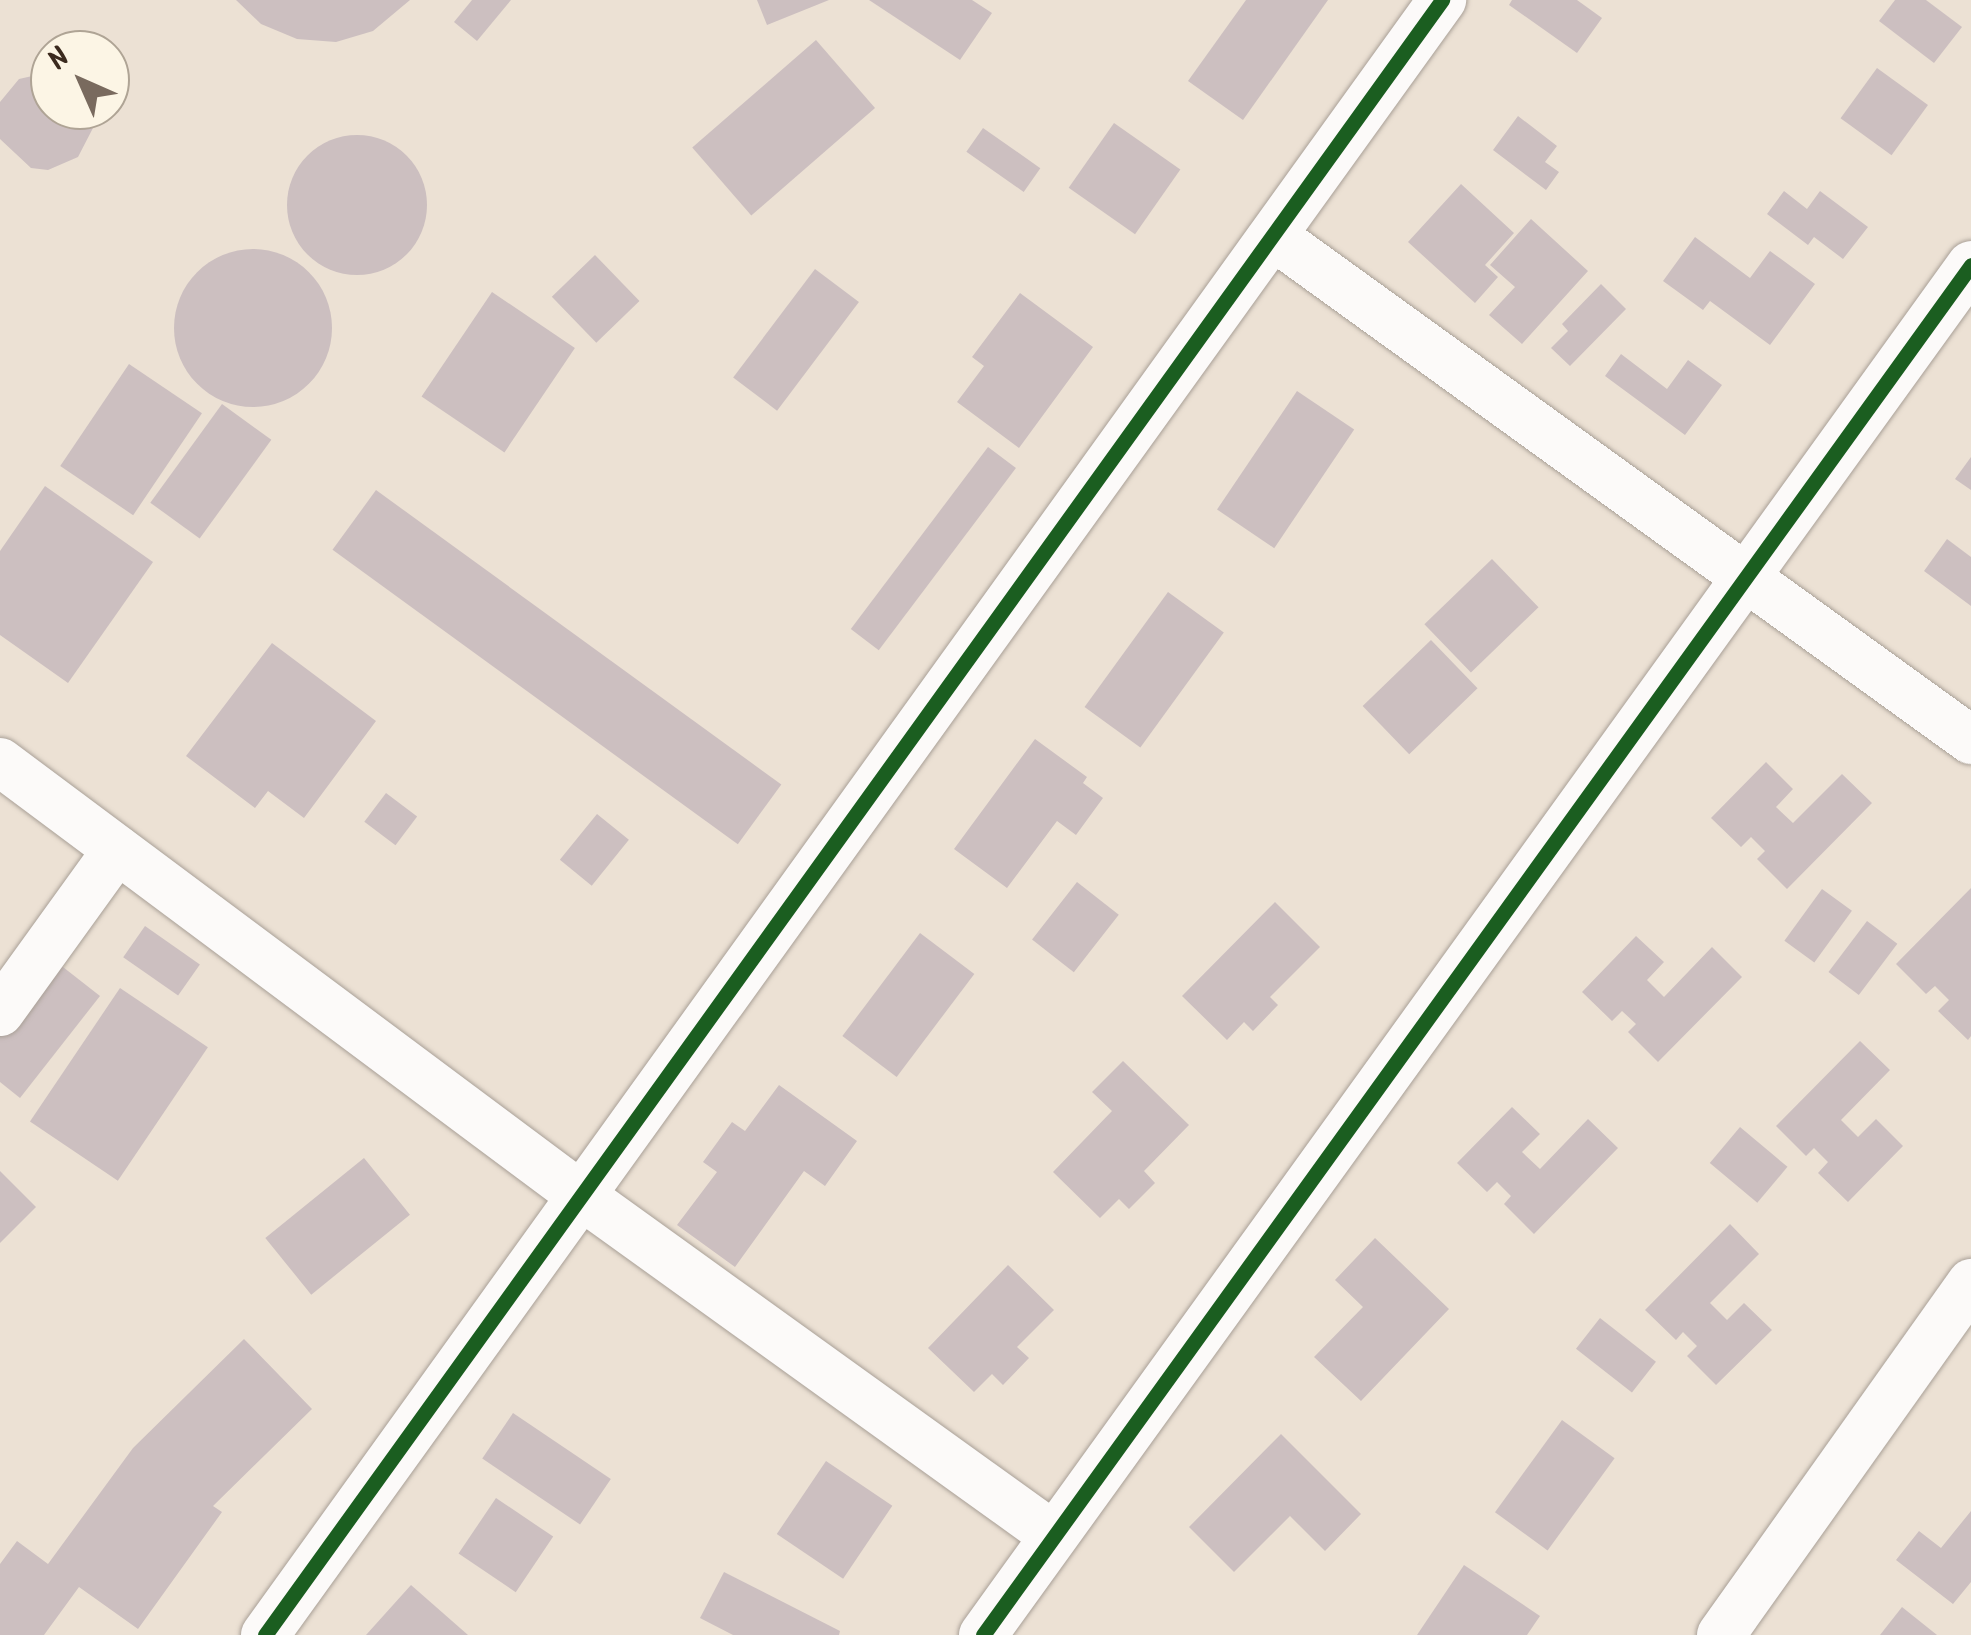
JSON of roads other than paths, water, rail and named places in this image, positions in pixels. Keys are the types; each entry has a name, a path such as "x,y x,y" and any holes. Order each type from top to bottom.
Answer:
{"street":[{"path":"265,1635 1442,0"},
{"path":"1273,236 1971,740"},
{"path":"983,1635 1971,265"},
{"path":"0,762 583,1197 1054,1536"},
{"path":"0,1012 117,850"},
{"path":"1721,1635 1971,1283"}]}
